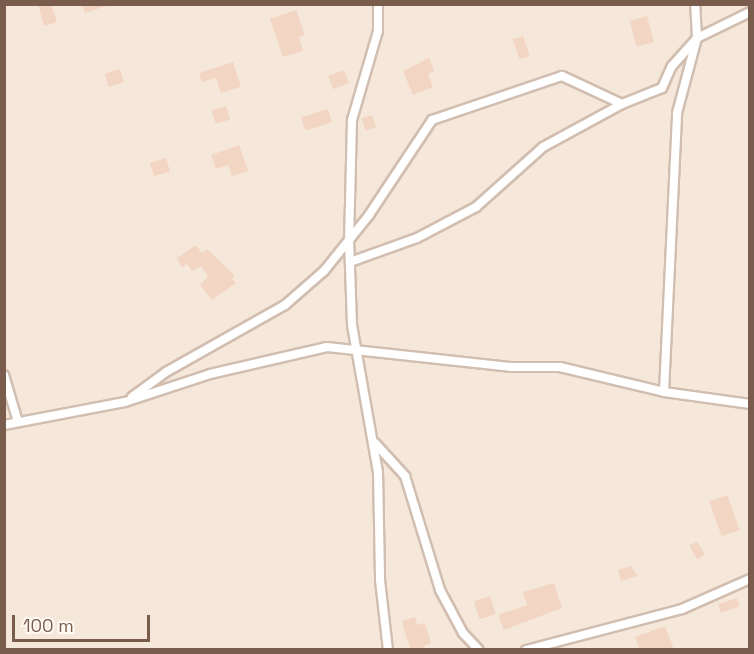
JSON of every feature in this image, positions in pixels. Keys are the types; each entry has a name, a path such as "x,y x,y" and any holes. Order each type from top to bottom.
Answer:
{"street":[{"path":"378,4 378,31 352,120 349,239 352,325 358,347 374,442 380,580 387,650"},
{"path":"664,392 677,113 697,38 695,4"},
{"path":"350,262 417,238 476,207 543,147 622,104 663,88 672,66 697,38 750,12"},
{"path":"125,402 166,372 285,305 324,271 432,120 562,76 622,104"},
{"path":"4,426 125,402 210,374 327,347 358,347 510,367 560,367 664,392 750,404"},
{"path":"4,375 18,422"},
{"path":"374,442 405,476 440,590 463,633 479,650"},
{"path":"526,650 682,609 750,579"}],"shaded area":[{"path":"5,5 749,5 749,649 5,649"}],"building":[{"path":"38,4 51,4 57,22 44,26"},
{"path":"82,4 105,4 106,6 85,13"},
{"path":"296,10 305,35 299,37 303,51 283,57 270,19"},
{"path":"647,16 654,42 637,47 630,21"},
{"path":"523,36 530,56 519,59 513,40"},
{"path":"429,58 434,71 428,74 433,87 413,95 403,71"},
{"path":"233,62 241,87 221,93 216,78 202,82 199,73"},
{"path":"120,69 124,82 109,87 105,74"},
{"path":"344,70 349,83 333,89 328,76"},
{"path":"226,106 230,119 216,124 212,110"},
{"path":"328,109 332,122 305,131 301,117"},
{"path":"372,115 376,127 366,131 362,118"},
{"path":"239,145 248,171 232,176 228,165 216,169 211,155"},
{"path":"166,158 170,171 154,176 150,163"},
{"path":"196,245 202,253 207,249 235,276 232,279 236,283 212,300 200,285 208,277 201,266 192,271 187,264 182,267 177,258"},
{"path":"727,495 740,530 722,536 709,501"},
{"path":"697,541 705,555 697,559 689,546"},
{"path":"631,566 638,576 621,581 618,570"},
{"path":"554,583 562,608 504,630 498,615 527,605 523,592"},
{"path":"490,596 496,614 480,619 474,601"},
{"path":"737,598 740,607 721,613 718,604"},
{"path":"415,617 417,625 425,623 431,643 424,646 425,650 411,650 405,633 402,621"},
{"path":"665,626 674,650 640,650 635,637"}]}
